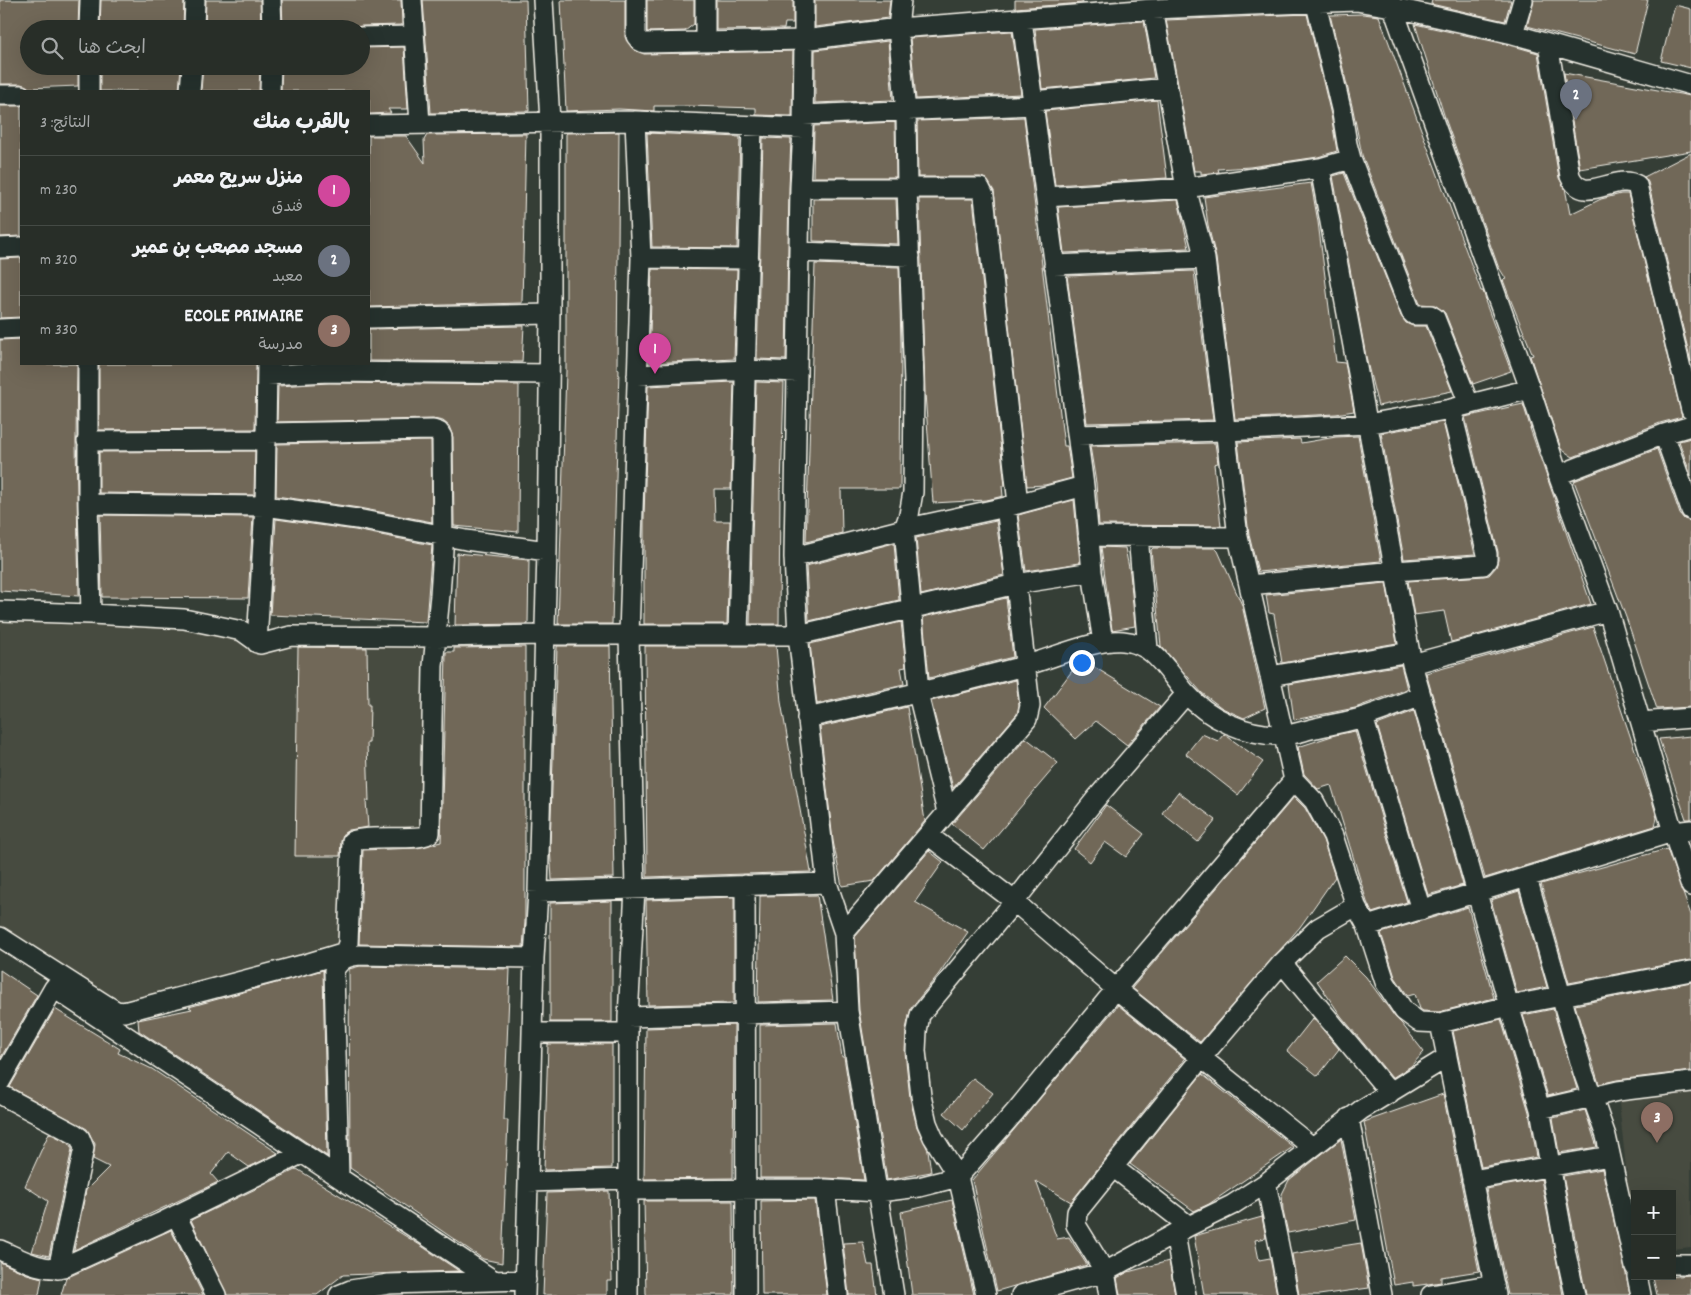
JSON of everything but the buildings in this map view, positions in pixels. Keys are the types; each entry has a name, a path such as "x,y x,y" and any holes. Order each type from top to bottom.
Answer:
{"street":[{"path":"90,0 90,20"},
{"path":"194,20 195,0"},
{"path":"271,0 272,20"},
{"path":"412,0 420,124"},
{"path":"0,952 493,1280 526,1288 534,958 538,892 543,635 547,551 550,122 543,0"},
{"path":"636,0 636,36 644,43 804,40 898,28 1022,20 1117,6 1153,9 1284,2 1316,4 1356,1 1391,4 1513,34 1691,85"},
{"path":"705,42 706,0"},
{"path":"804,0 794,557 798,635 827,884 844,933 848,1011 894,1295"},
{"path":"902,0 898,28 906,111 906,187 914,383 913,492 909,515 904,529 919,693 948,812"},
{"path":"1513,34 1522,0"},
{"path":"1248,585 1395,571 1478,566 1483,565 1487,560 1460,407 1435,318 1430,315 1414,315 1411,312 1351,159 1316,4"},
{"path":"1391,4 1608,611 1641,722 1682,831 1691,886"},
{"path":"1153,9 1186,188 1204,259 1238,537 1294,780 1314,801 1333,836 1356,906 1367,926 1385,982 1404,1011 1419,1022 1440,1023 1509,1006 1691,971"},
{"path":"1022,20 1084,486 1092,572 1103,642"},
{"path":"370,37 414,36"},
{"path":"1548,44 1570,176 1573,182 1577,187 1589,189 1625,181 1631,182 1640,191 1691,410"},
{"path":"89,90 90,75"},
{"path":"190,90 191,75"},
{"path":"270,90 271,75"},
{"path":"370,125 635,121 752,126 906,111 1033,103 1167,88"},
{"path":"0,95 20,95"},
{"path":"628,1295 628,1025 635,889 629,635 641,258 635,121"},
{"path":"738,635 747,370 752,126"},
{"path":"1046,197 1186,188 1320,168 1351,159"},
{"path":"1320,168 1411,658 1540,1109 1575,1295"},
{"path":"800,188 980,188 984,196 1012,506 1016,584 1030,706 1027,719 844,933"},
{"path":"0,248 20,247"},
{"path":"800,252 910,256"},
{"path":"641,258 749,259"},
{"path":"1054,264 1204,259"},
{"path":"370,318 550,314"},
{"path":"0,329 20,328"},
{"path":"88,365 87,441 91,614"},
{"path":"257,643 265,506 267,369 329,372 549,374"},
{"path":"637,375 747,370 797,372"},
{"path":"1077,435 1225,431 1367,424 1460,407 1530,389"},
{"path":"1558,475 1664,434 1691,426"},
{"path":"0,937 69,983 120,1012 345,952 348,943 352,841 379,836 423,837 430,833 433,666 440,595 443,536 443,444 439,432 433,430 87,441"},
{"path":"1664,434 1690,505"},
{"path":"794,557 904,529 1012,506 1084,486"},
{"path":"88,504 265,506 357,519 443,536 547,551"},
{"path":"1088,536 1238,537"},
{"path":"1138,536 1148,649"},
{"path":"0,611 184,619 242,631 257,643 263,644 291,636 798,635 1016,584 1092,572"},
{"path":"1270,676 1411,658 1608,611"},
{"path":"807,718 919,693 1026,665 1103,642 1122,641 1132,642 1148,649 1158,657 1186,694 1203,709 1227,723 1256,733 1284,735 1363,717 1421,696"},
{"path":"986,1295 958,1177 933,1137 927,1122 921,1096 916,1051 920,1015 1014,902 1095,800 1186,694"},
{"path":"1363,717 1421,910"},
{"path":"1641,722 1691,718"},
{"path":"528,1182 878,1192 919,1187 958,1177 1015,1112 1116,988 1294,780"},
{"path":"1367,926 1682,831"},
{"path":"928,835 1014,902 1116,988 1312,1147"},
{"path":"1527,878 1560,997 1583,1072 1606,1136 1631,1248"},
{"path":"538,892 827,884"},
{"path":"745,885 746,1295"},
{"path":"1109,1295 1105,1272 1079,1232 1075,1220 1077,1212 1282,963 1318,928 1356,906"},
{"path":"339,1177 334,970 339,963 347,956 360,955 534,958"},
{"path":"1282,963 1390,1093"},
{"path":"0,1082 54,988"},
{"path":"532,1033 746,1014 848,1011"},
{"path":"1431,1295 1495,1290 1440,1023"},
{"path":"1021,1295 1105,1272 1232,1205 1266,1183 1349,1118 1446,1058"},
{"path":"1540,1109 1618,1091 1691,1082"},
{"path":"0,1094 75,1134 83,1142 84,1148 58,1268"},
{"path":"1349,1118 1382,1295"},
{"path":"0,1250 43,1268 58,1268 76,1262 303,1153"},
{"path":"1472,1180 1550,1168 1610,1156"},
{"path":"1113,1167 1182,1230 1186,1295"},
{"path":"1266,1183 1288,1295"},
{"path":"825,1189 838,1295"},
{"path":"176,1215 216,1295"},
{"path":"1676,1264 1691,1264"},
{"path":"339,1295 351,1290 389,1284 433,1288 493,1280"},
{"path":"1638,1280 1641,1295"}],"shaded area":[{"path":"0,612 246,633 443,638 441,842 362,842 357,952 119,1016 0,938"},
{"path":"1691,1085 1691,1247 1676,1249 1676,1190 1631,1190 1631,1215 1618,1093"}],"place":[{"name":"مسجد مصعب بن عمير","path":"1576,120"},
{"name":"منزل سريح معمر","path":"655,374"},
{"name":"ECOLE PRIMAIRE","path":"1657,1143"}]}
